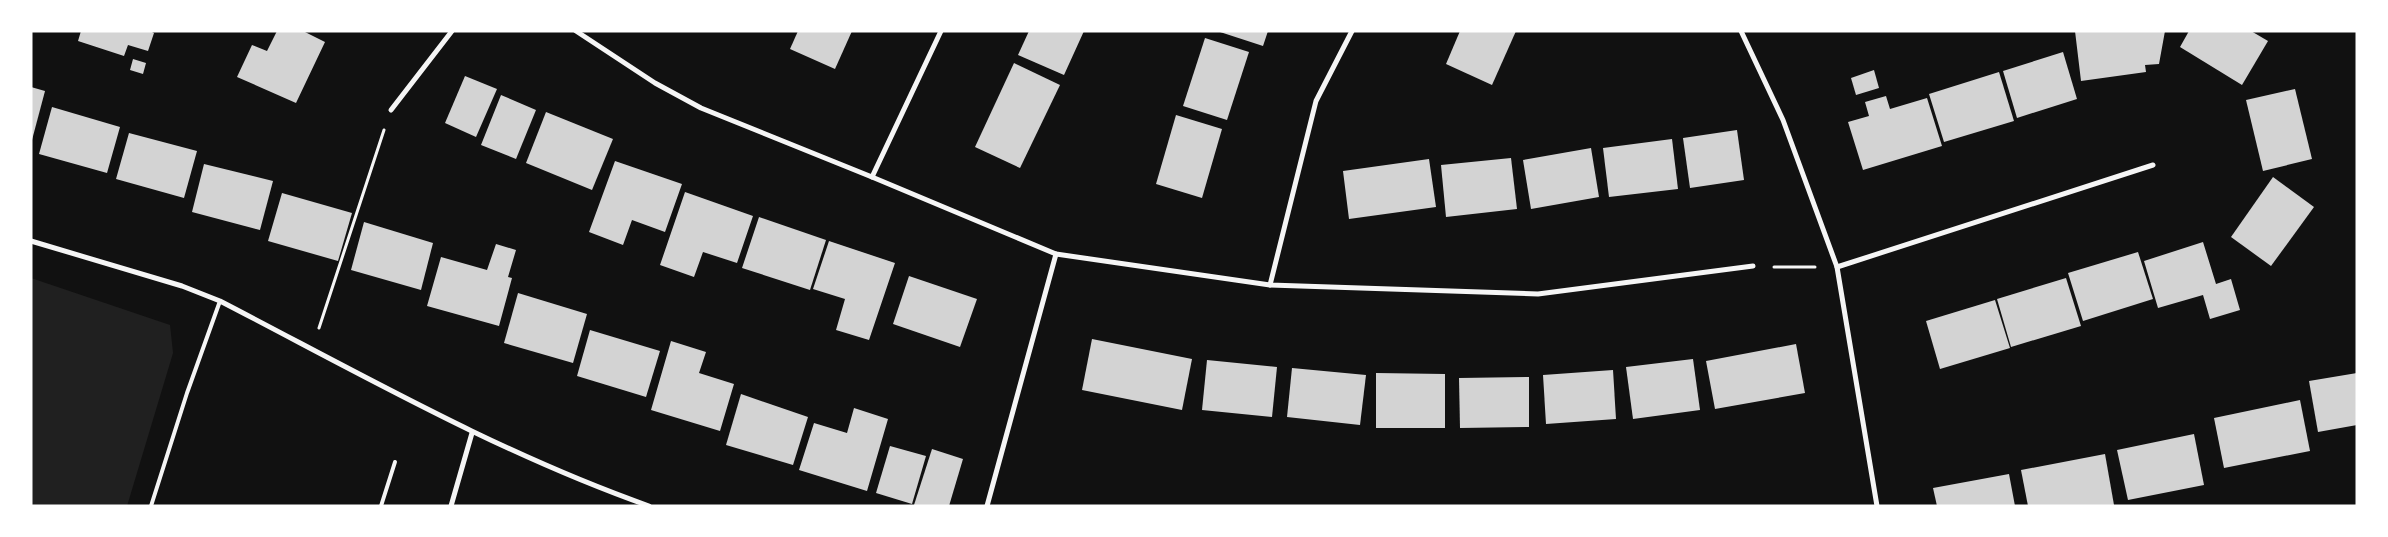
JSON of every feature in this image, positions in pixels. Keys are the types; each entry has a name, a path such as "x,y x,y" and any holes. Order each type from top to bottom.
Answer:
{"street":[{"path":"391,110 452,31"},
{"path":"576,31 655,83 701,108 1056,254 1270,285 1538,294 1753,266"},
{"path":"872,177 941,31"},
{"path":"1270,285 1316,102 1352,31"},
{"path":"1741,31 1783,120 1837,267 1877,506"},
{"path":"1837,267 2153,165"},
{"path":"31,241 182,286 220,302 472,433 598,488 649,506"},
{"path":"987,506 1056,254"},
{"path":"451,506 472,433"}],"lane":[{"path":"151,506 187,393 220,302"},
{"path":"381,506 395,462"}],"path":[{"path":"312,349 391,110"},
{"path":"1753,266 1837,267"}],"shaded area":[{"path":"31,278 170,325 173,353 127,506 31,506"}],"building":[{"path":"81,31 150,31 154,33 148,51 128,45 124,56 78,41"},
{"path":"277,31 303,31 325,42 296,103 237,77 252,45 267,51"},
{"path":"798,31 852,31 835,69 790,49"},
{"path":"1029,31 1084,31 1064,75 1018,55"},
{"path":"1217,31 1268,31 1263,46"},
{"path":"1460,31 1516,31 1492,85 1446,64"},
{"path":"2075,31 2165,31 2159,64 2145,65 2146,72 2081,81"},
{"path":"2189,31 2251,31 2268,41 2242,85 2180,47"},
{"path":"1205,38 1249,52 1227,120 1183,106"},
{"path":"2063,52 2077,99 2017,118 2003,71"},
{"path":"133,59 146,63 143,74 130,70"},
{"path":"1014,63 1060,85 1020,168 975,147"},
{"path":"1874,70 1879,88 1856,95 1851,78"},
{"path":"1999,72 2014,121 1944,142 1929,94"},
{"path":"465,76 497,89 476,137 445,123"},
{"path":"31,87 45,91 32,140 31,140"},
{"path":"2295,89 2312,159 2263,171 2246,100"},
{"path":"501,95 536,110 516,159 481,145"},
{"path":"1886,96 1890,109 1927,98 1942,146 1863,170 1848,122 1869,116 1865,102"},
{"path":"52,107 120,127 107,173 39,154"},
{"path":"546,112 613,139 592,190 526,163"},
{"path":"1176,115 1222,129 1202,198 1156,184"},
{"path":"1737,130 1744,180 1690,188 1683,138"},
{"path":"129,133 197,151 184,198 116,179"},
{"path":"1672,139 1678,189 1609,197 1603,148"},
{"path":"1591,148 1599,197 1531,209 1523,160"},
{"path":"1511,158 1517,209 1446,217 1441,165"},
{"path":"1429,159 1436,207 1349,219 1343,171"},
{"path":"615,161 682,184 665,232 632,220 623,245 589,232"},
{"path":"204,164 273,181 260,230 192,212"},
{"path":"2273,177 2314,207 2271,266 2231,237"},
{"path":"685,192 753,216 737,263 703,252 694,277 660,265"},
{"path":"282,193 352,213 338,261 268,241"},
{"path":"759,217 826,240 810,290 742,268"},
{"path":"364,222 433,243 421,290 351,270"},
{"path":"829,241 895,263 869,340 836,330 845,299 813,289"},
{"path":"2203,242 2216,284 2231,279 2240,310 2210,319 2203,295 2158,308 2144,261"},
{"path":"496,244 516,250 508,277 512,278 499,326 427,306 441,257 487,270"},
{"path":"2138,252 2153,299 2083,321 2068,273"},
{"path":"909,276 977,299 960,347 893,324"},
{"path":"2066,278 2081,326 2011,347 1997,299"},
{"path":"518,293 587,314 573,363 504,343"},
{"path":"1995,300 2010,348 1940,369 1926,321"},
{"path":"590,330 660,351 646,397 577,376"},
{"path":"1092,339 1192,359 1182,410 1082,390"},
{"path":"671,341 706,352 699,373 734,384 720,431 651,410"},
{"path":"1796,344 1805,393 1715,409 1706,361"},
{"path":"1693,359 1700,410 1633,419 1626,367"},
{"path":"1207,360 1277,367 1272,417 1202,410"},
{"path":"1292,368 1366,375 1360,425 1287,417"},
{"path":"1613,370 1616,419 1546,424 1543,375"},
{"path":"1376,373 1445,374 1445,428 1376,428"},
{"path":"2357,373 2357,425 2318,432 2309,381"},
{"path":"1529,377 1529,427 1460,428 1459,378"},
{"path":"741,394 808,417 793,465 726,445"},
{"path":"2300,400 2310,451 2224,468 2214,418"},
{"path":"854,408 888,419 867,491 799,470 814,423 847,433"},
{"path":"2194,434 2204,485 2128,500 2117,450"},
{"path":"890,446 926,456 912,504 876,493"},
{"path":"932,449 963,459 949,506 914,505"},
{"path":"2105,454 2114,505 2028,506 2021,470"},
{"path":"2009,474 2015,506 1937,506 1933,488"}]}
